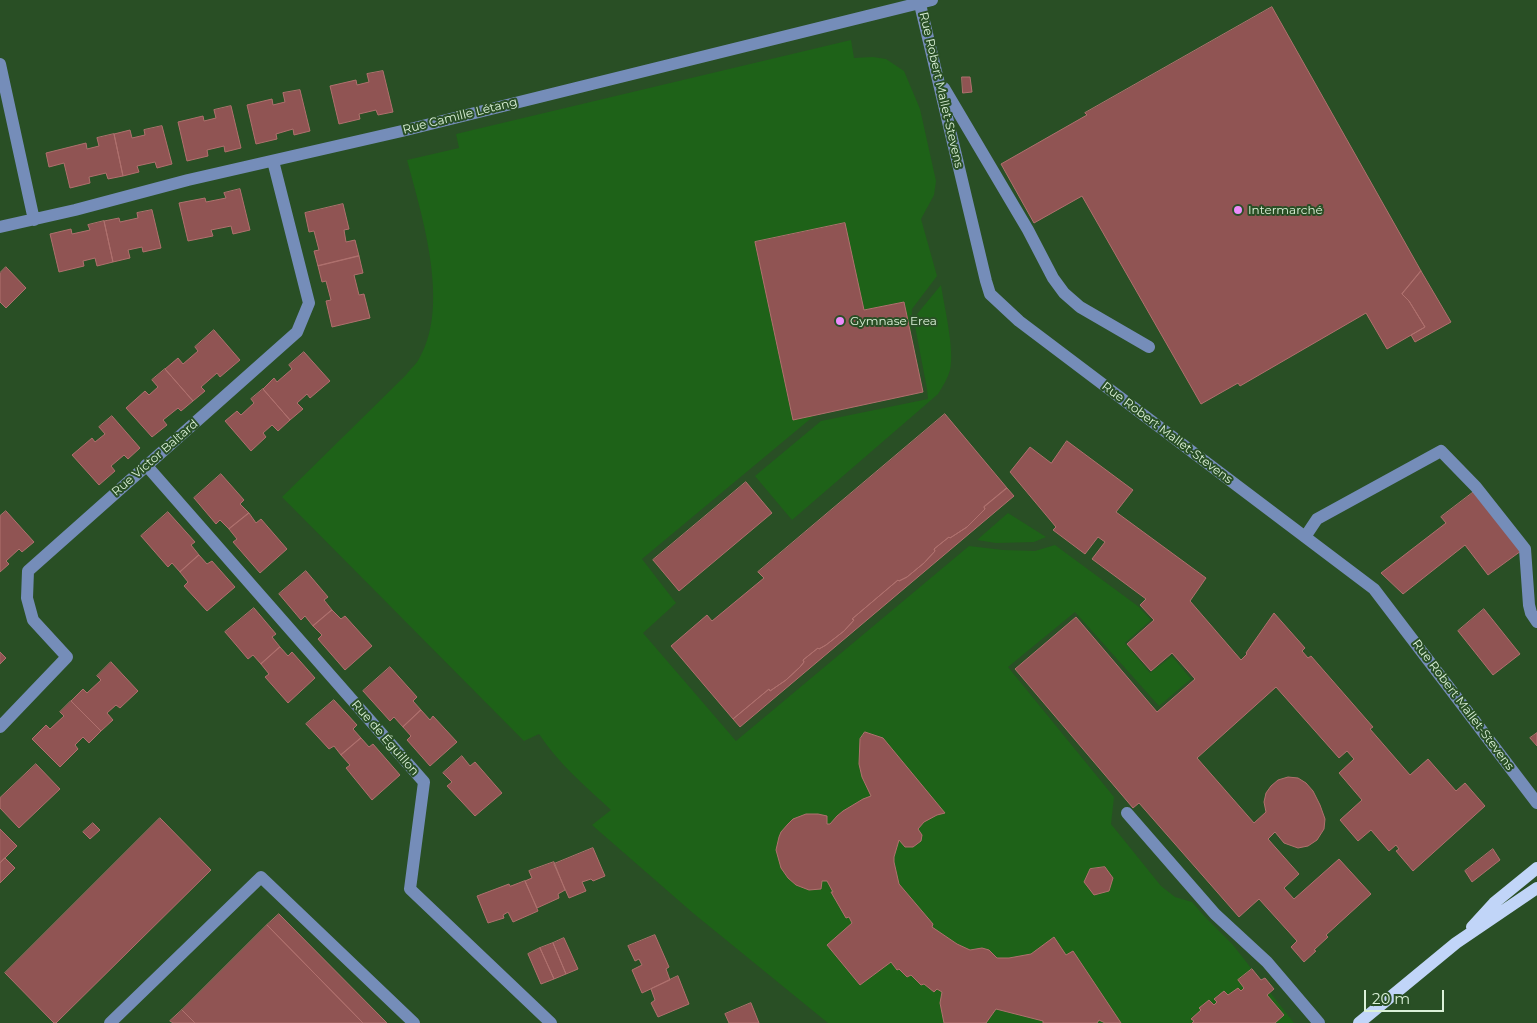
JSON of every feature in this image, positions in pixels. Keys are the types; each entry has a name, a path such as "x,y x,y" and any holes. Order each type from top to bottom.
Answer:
{"main road":[{"path":"1456,943 1494,903 1537,868"},
{"path":"1359,1023 1456,943 1537,888"}],"street":[{"name":"Rue Robert Mallet-Stevens","path":"924,1 938,77 990,294 1019,321 1374,589 1537,803"},
{"name":"Rue Camille Létang","path":"0,228 188,180 273,161 924,1"},
{"path":"0,64 34,220"},
{"path":"938,77 1028,230 1053,278 1064,293 1080,307 1149,347"},
{"name":"Rue Victor Baltard","path":"0,727 67,657 33,620 26,598 28,571 297,332 308,303 273,161"},
{"path":"1304,537 1317,519 1440,451 1476,487 1525,549 1529,605 1531,613 1537,622"},
{"name":"Rue de Éguillon","path":"146,465 424,782 410,889 552,1023"},
{"path":"1126,813 1215,914 1267,962 1319,1023"},
{"path":"110,1023 261,877 414,1023"}],"green space":[{"path":"851,40 854,58 873,57 886,59 904,71 920,109 936,181 934,195 921,219 937,276 912,309 911,333 904,302 864,310 844,223 755,242 793,420 815,415 642,559 676,603 643,633 736,741 969,546 1035,551 1055,545 1139,607 1151,620 1125,643 1150,673 1172,656 1191,679 1159,706 1075,612 1008,667 1114,797 1111,824 1161,886 1175,897 1192,902 1233,945 1294,1023 828,1023 693,913 592,825 611,810 564,765 539,734 524,741 282,497 406,375 419,360 429,336 433,312 430,260 426,233 407,160 459,148 456,134"},
{"path":"941,285 950,340 951,361 948,376 938,394 792,520 755,476 821,421 928,399 915,318"},
{"path":"1008,513 1046,537 1034,542 996,543 977,540"}],"building":[{"name":"Intermarché","path":"1272,7 1421,271 1402,294 1409,301 1425,327 1387,349 1366,313 1240,386 1238,383 1201,404 1082,196 1034,223 1001,164 1087,115 1085,113"},
{"path":"383,71 393,112 378,115 376,110 359,114 360,119 339,124 330,86 356,80 357,85 369,82 367,74"},
{"path":"962,77 970,77 972,92 963,93"},
{"path":"300,90 310,131 294,135 293,129 276,134 277,139 256,144 247,105 272,99 273,105 285,102 283,93"},
{"path":"231,106 241,148 225,152 224,146 207,150 208,156 187,161 178,122 203,116 204,121 216,118 214,110"},
{"path":"162,126 172,164 157,168 155,162 137,166 139,172 123,176 114,134 130,130 132,138 145,135 144,130"},
{"path":"114,134 123,176 108,179 106,173 89,177 90,183 70,188 64,163 49,167 46,153 86,143 87,149 99,146 97,138"},
{"path":"240,189 250,230 233,234 231,226 211,230 213,236 188,241 179,203 205,198 206,202 226,198 224,193"},
{"path":"343,204 349,229 344,230 346,242 355,240 359,256 318,266 314,251 319,250 314,231 309,232 305,213"},
{"path":"152,210 161,248 143,252 142,247 128,250 130,258 113,262 104,221 119,218 120,222 138,218 137,213"},
{"path":"104,221 113,262 97,266 95,258 83,261 84,266 59,272 50,234 71,229 72,234 90,230 88,225"},
{"name":"Gymnase Erea","path":"845,223 864,310 904,302 923,392 793,420 755,242"},
{"path":"359,256 363,273 354,275 359,295 364,294 370,318 332,327 326,301 331,300 326,281 322,282 318,266"},
{"path":"6,267 26,288 6,308 0,302 0,273"},
{"path":"1421,271 1451,322 1415,342 1411,335 1425,327 1409,301 1402,294"},
{"path":"214,330 240,360 220,377 217,373 201,387 205,391 193,401 165,369 178,358 183,364 198,351 195,347"},
{"path":"304,352 330,381 310,398 307,394 297,403 303,409 290,420 263,389 274,378 277,382 292,369 289,365"},
{"path":"165,369 193,401 181,411 178,408 163,420 167,425 152,437 126,408 145,391 149,395 158,387 152,380"},
{"path":"263,389 290,420 278,431 272,425 263,433 266,437 251,451 225,421 237,411 241,415 254,403 251,399"},
{"path":"945,414 1007,488 984,507 985,509 967,527 949,537 934,549 935,551 924,563 907,577 898,580 852,619 854,620 844,631 803,660 804,662 800,667 786,680 770,691 769,689 733,719 671,646 707,615 712,621 764,578 758,572"},
{"path":"112,416 140,448 128,459 124,455 111,466 115,471 99,485 72,455 92,438 95,442 105,434 99,427"},
{"path":"1067,441 1133,490 1116,512 1206,578 1190,601 1241,660 1274,613 1305,648 1302,651 1308,658 1311,656 1373,727 1370,729 1410,775 1428,759 1456,791 1465,783 1485,806 1413,871 1396,851 1399,849 1396,845 1389,851 1371,830 1358,841 1340,820 1362,800 1339,773 1354,759 1347,751 1339,758 1276,687 1197,758 1254,823 1266,812 1264,802 1266,793 1278,780 1288,777 1298,778 1313,791 1325,819 1324,829 1317,840 1308,846 1298,848 1284,843 1275,832 1268,839 1299,874 1284,888 1294,899 1339,859 1371,894 1326,935 1328,937 1304,962 1291,947 1297,941 1259,899 1239,917 1139,803 1133,808 1015,669 1076,617 1157,712 1195,679 1172,653 1151,671 1127,644 1154,620 1140,605 1146,599 1092,559 1105,542 1098,537 1085,554 1053,530 1056,527 1010,472 1030,447 1051,463"},
{"path":"221,474 244,500 240,504 249,513 229,529 220,520 216,524 194,498"},
{"path":"746,482 772,513 679,591 653,560"},
{"path":"1007,488 1014,496 740,727 733,719 769,689 770,691 786,680 800,667 804,662 803,660 844,631 854,620 852,619 898,580 907,577 924,563 935,551 934,549 949,537 967,527 985,509 984,507"},
{"path":"1475,491 1521,551 1488,575 1465,545 1403,594 1381,573 1446,523 1441,517"},
{"path":"6,511 34,542 22,552 19,549 6,561 9,564 0,572 0,516"},
{"path":"168,512 195,542 191,545 199,555 180,572 172,563 168,567 141,536"},
{"path":"249,513 256,523 261,519 287,549 260,573 233,542 237,539 229,529"},
{"path":"199,555 207,564 212,561 235,587 207,611 184,586 188,582 180,572"},
{"path":"306,571 328,597 324,600 332,610 313,626 305,616 301,620 279,594"},
{"path":"254,608 276,634 272,637 280,647 261,664 253,655 248,659 225,632"},
{"path":"1484,609 1520,654 1493,675 1458,631"},
{"path":"332,610 341,619 345,616 372,646 345,670 318,639 322,635 313,626"},
{"path":"280,647 288,656 292,652 315,678 288,703 265,677 269,674 261,664"},
{"path":"0,652 6,658 0,664"},
{"path":"111,662 138,691 120,708 116,705 107,713 113,720 101,731 71,701 83,689 87,693 101,680 97,676"},
{"path":"390,667 417,697 413,701 421,710 403,727 394,717 390,721 363,691"},
{"path":"334,700 357,725 353,729 361,738 341,755 334,746 329,749 306,724"},
{"path":"71,701 101,731 89,743 83,737 75,745 78,749 60,767 32,739 46,725 50,729 64,716 60,712"},
{"path":"421,710 430,720 433,716 457,742 430,766 407,740 411,736 403,727"},
{"path":"865,732 883,738 945,813 924,822 918,829 922,835 921,841 913,847 905,847 899,840 894,857 899,884 933,924 932,927 957,944 970,950 982,948 989,950 997,958 1031,954 1054,937 1066,955 1073,951 1121,1023 1105,1023 1099,1020 1097,1023 1043,1023 1043,1021 996,1009 986,1023 944,1023 940,1003 942,992 937,989 934,992 924,984 921,985 911,975 907,977 899,969 897,970 891,962 860,985 827,945 852,923 849,917 846,918 827,881 822,881 821,889 809,890 796,885 781,868 776,850 781,832 793,819 806,814 818,814 827,816 827,824 830,824 843,811 871,796 862,777 859,764 860,739"},
{"path":"1537,733 1537,746 1530,738"},
{"path":"361,738 369,747 373,744 400,775 372,800 346,768 350,765 341,755"},
{"path":"462,756 470,766 475,762 502,793 475,816 447,786 452,782 443,773"},
{"path":"36,764 60,789 19,828 0,808 0,798"},
{"path":"160,818 211,870 54,1023 5,973"},
{"path":"93,823 100,830 90,839 83,832"},
{"path":"0,829 17,846 0,863"},
{"path":"593,848 605,876 593,881 591,879 582,882 586,891 569,898 554,864"},
{"path":"1493,849 1500,860 1472,882 1465,871"},
{"path":"5,858 15,868 0,883 0,863"},
{"path":"554,862 565,890 558,894 559,898 537,908 525,881 532,878 529,871"},
{"path":"1105,867 1113,878 1109,891 1094,895 1084,882 1090,869"},
{"path":"525,881 538,911 513,922 508,912 503,915 504,918 488,923 477,896 509,884 510,886"},
{"path":"279,914 387,1023 363,1023 267,925"},
{"path":"267,925 363,1023 195,1023 182,1010"},
{"path":"655,935 669,967 666,969 670,980 642,993 632,970 642,965 639,959 635,961 628,946"},
{"path":"564,938 578,969 566,974 553,943"},
{"path":"553,943 566,974 554,979 540,948"},
{"path":"540,948 554,979 541,984 528,954"},
{"path":"1252,969 1261,980 1265,978 1274,989 1267,995 1284,1015 1275,1023 1192,1023 1194,1021 1191,1019 1201,1010 1199,1008 1209,1000 1214,1005 1217,1002 1214,999 1224,991 1228,995 1238,988 1241,991 1244,988 1238,980"},
{"path":"678,976 689,1004 658,1017 651,1003 655,1000 651,989"},
{"path":"751,1003 759,1023 729,1023 725,1014"},
{"path":"182,1010 195,1023 173,1023 170,1021"}],"place":[{"name":"Intermarché","path":"1238,210"},
{"name":"Gymnase Erea","path":"840,321"}]}
